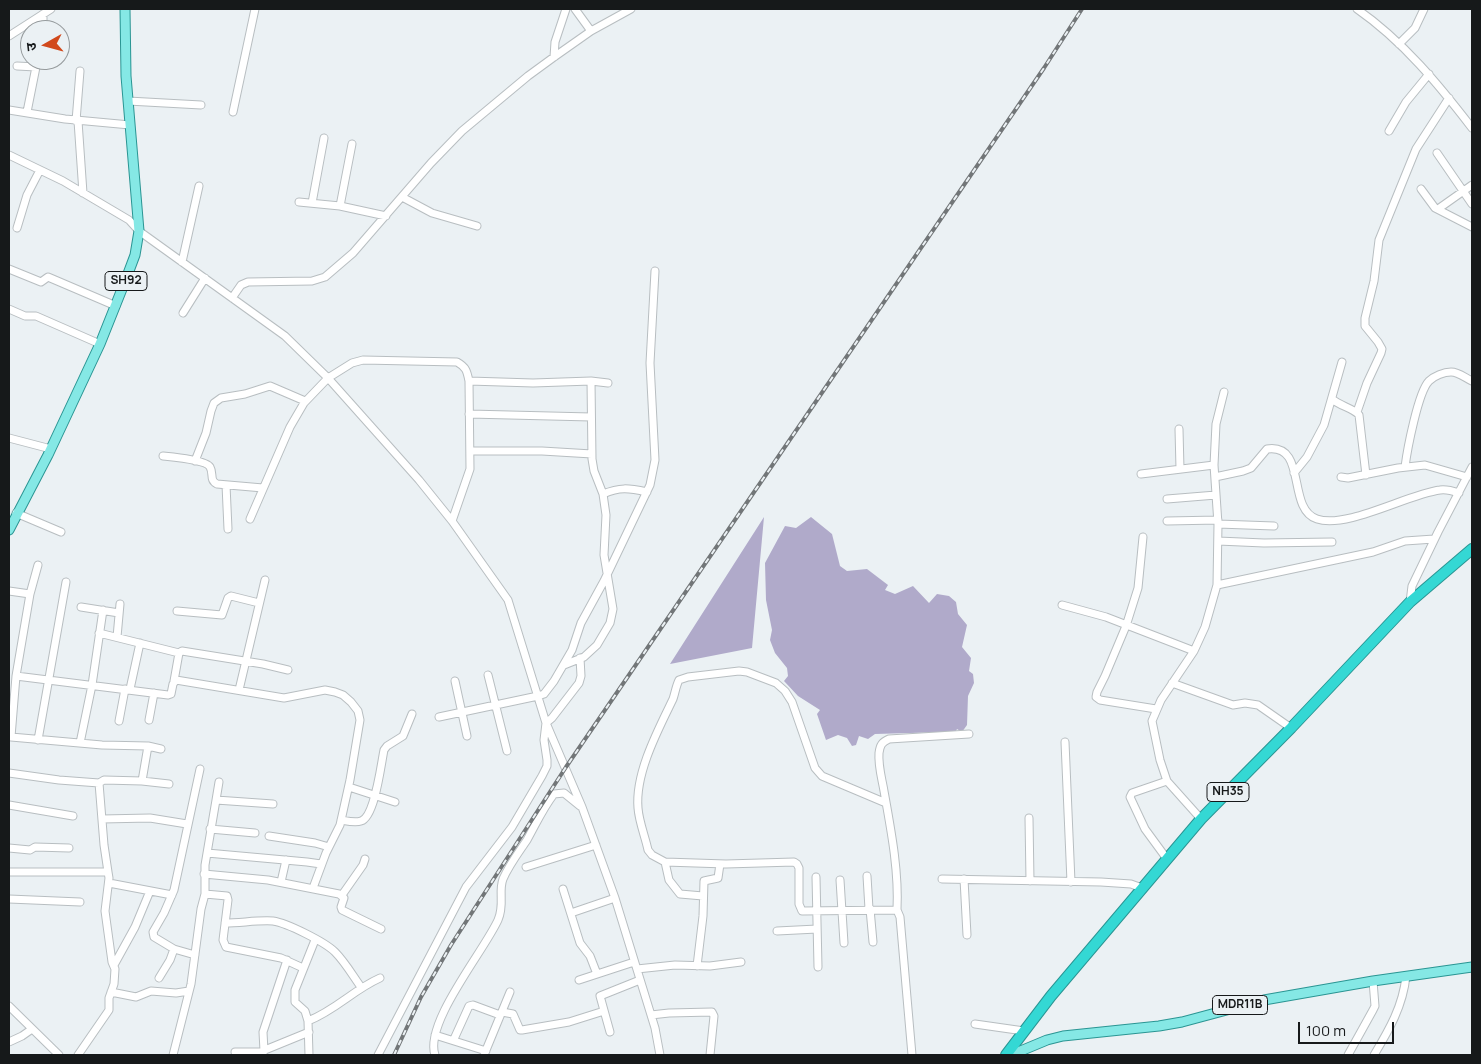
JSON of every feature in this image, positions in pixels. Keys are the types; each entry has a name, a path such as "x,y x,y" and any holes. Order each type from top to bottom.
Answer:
{"highway":[{"name":"NH35","path":"1006,1055 1051,996 1201,819 1410,602 1472,549"}],"main road":[{"name":"SH92","path":"9,530 16,513 51,450 100,344 135,255 139,231 128,100 125,9"},
{"name":"MDR11B","path":"1011,1055 1047,1040 1063,1036 1146,1028 1182,1022 1264,1000 1373,981 1472,967"}],"street":[{"path":"9,36 51,9"},
{"path":"233,112 255,9"},
{"path":"554,56 555,42 566,9"},
{"path":"575,9 591,31"},
{"path":"232,298 241,285 248,282 312,281 325,277 353,253 462,131 554,56 591,31 631,9"},
{"path":"1357,9 1386,31 1429,74 1472,128"},
{"path":"1399,44 1415,28 1424,9"},
{"path":"43,14 43,20"},
{"path":"27,112 35,70"},
{"path":"80,71 77,121 83,193"},
{"path":"1388,131 1402,107 1429,74"},
{"path":"1366,475 1361,418 1358,412 1367,383 1382,349 1365,326 1365,318 1374,281 1379,240 1416,150 1449,98"},
{"path":"128,100 200,105"},
{"path":"9,110 77,121 130,125"},
{"path":"312,203 324,138"},
{"path":"340,206 352,144"},
{"path":"1436,153 1472,204"},
{"path":"9,155 83,193 129,220 139,231 285,336 328,378 419,480 452,521 508,600 546,723 582,807 615,898 651,1015 660,1055"},
{"path":"17,228 27,195 40,170"},
{"path":"1438,209 1472,185"},
{"path":"182,262 199,186"},
{"path":"1421,189 1430,203 1438,209 1472,227"},
{"path":"402,197 432,213 477,226"},
{"path":"299,202 340,206 386,216"},
{"path":"9,269 41,282 48,277 116,306"},
{"path":"438,717 544,694 572,650 581,623 607,575 647,492 655,460 650,363 655,271"},
{"path":"183,313 205,278"},
{"path":"9,309 26,316 36,316 100,344"},
{"path":"250,519 290,427 305,401 328,378 352,363 363,360 400,360 457,362 464,366 469,381 470,469 452,521"},
{"path":"1294,473 1307,457 1324,425 1342,362"},
{"path":"1405,467 1414,421 1423,392 1430,380 1448,372 1457,373 1472,381"},
{"path":"469,381 591,381 608,383"},
{"path":"563,665 580,658 597,645 610,623 613,608 604,555 606,514 603,494 594,471 592,454 591,381"},
{"path":"195,461 206,433 211,410 214,403 221,398 246,394 270,386 305,401"},
{"path":"1201,819 1167,781 1160,760 1152,721 1156,709 1194,651 1205,627 1217,585 1218,522 1214,466 1216,424 1224,392"},
{"path":"1332,399 1345,408 1358,412"},
{"path":"468,414 591,417"},
{"path":"1179,429 1180,469"},
{"path":"9,438 51,450"},
{"path":"1215,477 1252,468 1264,451 1274,448 1282,450 1286,452 1291,462 1306,512 1315,519 1332,521 1346,519 1438,490 1459,493"},
{"path":"470,451 542,451 592,454"},
{"path":"163,456 209,465 214,483 263,488"},
{"path":"1141,474 1214,466"},
{"path":"1341,477 1348,478 1405,467 1431,466 1467,477"},
{"path":"1410,602 1412,586 1434,539 1472,468"},
{"path":"226,485 228,529"},
{"path":"603,494 627,488 647,492"},
{"path":"1167,499 1216,495"},
{"path":"16,513 62,532"},
{"path":"1167,521 1274,526"},
{"path":"1143,537 1138,588 1126,626 1096,697 1101,700 1156,709"},
{"path":"1217,585 1288,569 1323,564 1373,552 1405,541 1434,539"},
{"path":"1218,541 1264,543 1332,542"},
{"path":"38,565 30,594 16,676 12,689 10,738 148,746 162,749"},
{"path":"239,690 265,580"},
{"path":"38,740 66,582"},
{"path":"9,591 30,594"},
{"path":"176,611 222,615 228,598 231,596 259,603"},
{"path":"117,637 120,604"},
{"path":"1062,605 1106,617 1194,651"},
{"path":"81,607 119,613"},
{"path":"80,743 92,685 102,610"},
{"path":"99,633 179,654 185,651 288,670"},
{"path":"119,721 140,643"},
{"path":"16,676 171,694 179,654"},
{"path":"378,1055 466,887 512,827 542,776 547,760 544,740 546,723 579,683 581,676 580,658"},
{"path":"886,803 822,776 815,768 792,702 786,691 776,683 747,672 740,672 678,680 673,697 644,764 638,809 648,850 652,855 665,862 797,864 799,868 800,909 802,911 896,910"},
{"path":"488,674 507,751"},
{"path":"174,681 284,698 325,690 343,695 358,711 360,720 349,786 340,825 321,864 313,888"},
{"path":"455,681 467,736"},
{"path":"1172,683 1234,705 1245,703 1258,705 1290,728"},
{"path":"149,720 154,692"},
{"path":"341,820 363,820 373,806 384,750 403,736 412,714"},
{"path":"912,1055 900,917 896,910 898,891 879,755 880,746 883,741 889,739 968,734"},
{"path":"1065,742 1071,882"},
{"path":"142,781 148,746"},
{"path":"195,955 174,948 154,937 153,934 172,895 200,769"},
{"path":"9,773 99,783 104,780 169,784"},
{"path":"1167,781 1132,793 1130,797 1145,829 1167,859"},
{"path":"173,1055 189,991 195,955 201,909 205,894 204,874 218,782"},
{"path":"78,1055 109,1010 109,998 115,975 105,911 109,883 99,783"},
{"path":"349,786 395,802"},
{"path":"435,1055 433,1044 435,1035 452,996 488,940 501,912 501,885 503,879 551,798 556,793 564,793 582,807"},
{"path":"216,800 273,804"},
{"path":"9,805 73,816"},
{"path":"102,819 150,818 188,824"},
{"path":"1030,818 1030,881"},
{"path":"210,829 255,833"},
{"path":"269,836 329,847"},
{"path":"526,867 596,845"},
{"path":"9,848 30,850 35,848 69,848"},
{"path":"207,853 321,864"},
{"path":"365,858 363,865 342,895 344,899 340,907 342,910 381,929"},
{"path":"281,882 286,860"},
{"path":"665,862 669,880 680,894 703,896"},
{"path":"696,966 703,916 704,880 718,878 720,864"},
{"path":"9,872 108,872"},
{"path":"204,874 281,882 342,895"},
{"path":"867,876 873,942"},
{"path":"816,877 818,967"},
{"path":"942,878 1102,882 1131,884 1142,888"},
{"path":"964,879 968,935"},
{"path":"840,880 844,943"},
{"path":"109,883 172,895"},
{"path":"564,889 580,943 590,956 597,974"},
{"path":"114,965 138,922 150,891"},
{"path":"205,894 227,896 223,940 226,947 287,960 303,968"},
{"path":"571,913 615,898"},
{"path":"9,899 80,902"},
{"path":"225,923 280,922 336,953 361,987"},
{"path":"777,931 817,929"},
{"path":"306,1054 309,1032 308,1021 304,1011 296,1004 294,990 315,940"},
{"path":"159,978 170,960 174,948"},
{"path":"264,1051 263,1032 287,960"},
{"path":"579,980 635,965 696,966 742,962"},
{"path":"1374,1055 1399,1010 1405,992 1406,976"},
{"path":"308,1021 339,1005 361,987 380,978"},
{"path":"610,1032 600,998 603,994 640,980"},
{"path":"1348,1055 1374,1010 1373,981"},
{"path":"111,992 136,997 151,991 189,991"},
{"path":"435,1035 454,1040 485,1053 510,992"},
{"path":"454,1040 468,1006 473,1005 501,1013 513,1014 520,1030 569,1022 604,1012"},
{"path":"9,1006 59,1055"},
{"path":"651,1015 712,1012 714,1016 710,1055"},
{"path":"975,1024 1024,1030"},
{"path":"9,1042 32,1029"},
{"path":"235,1052 253,1053 264,1051 309,1032"}],"shaded area":[{"path":"764,517 752,648 670,664"},
{"path":"811,517 832,534 840,566 847,571 867,569 888,585 885,590 895,594 913,586 929,603 937,594 949,596 956,602 958,614 967,625 962,647 971,658 969,671 973,674 974,683 968,696 967,725 962,732 957,729 956,731 945,732 875,734 868,739 859,736 856,745 852,746 847,738 838,735 826,740 817,714 820,710 798,696 784,681 788,676 787,668 775,653 770,640 772,630 766,600 765,563 785,526 796,528"}],"railway":[{"path":"394,1055 421,997 451,945 566,767 1044,68 1082,9"}]}
